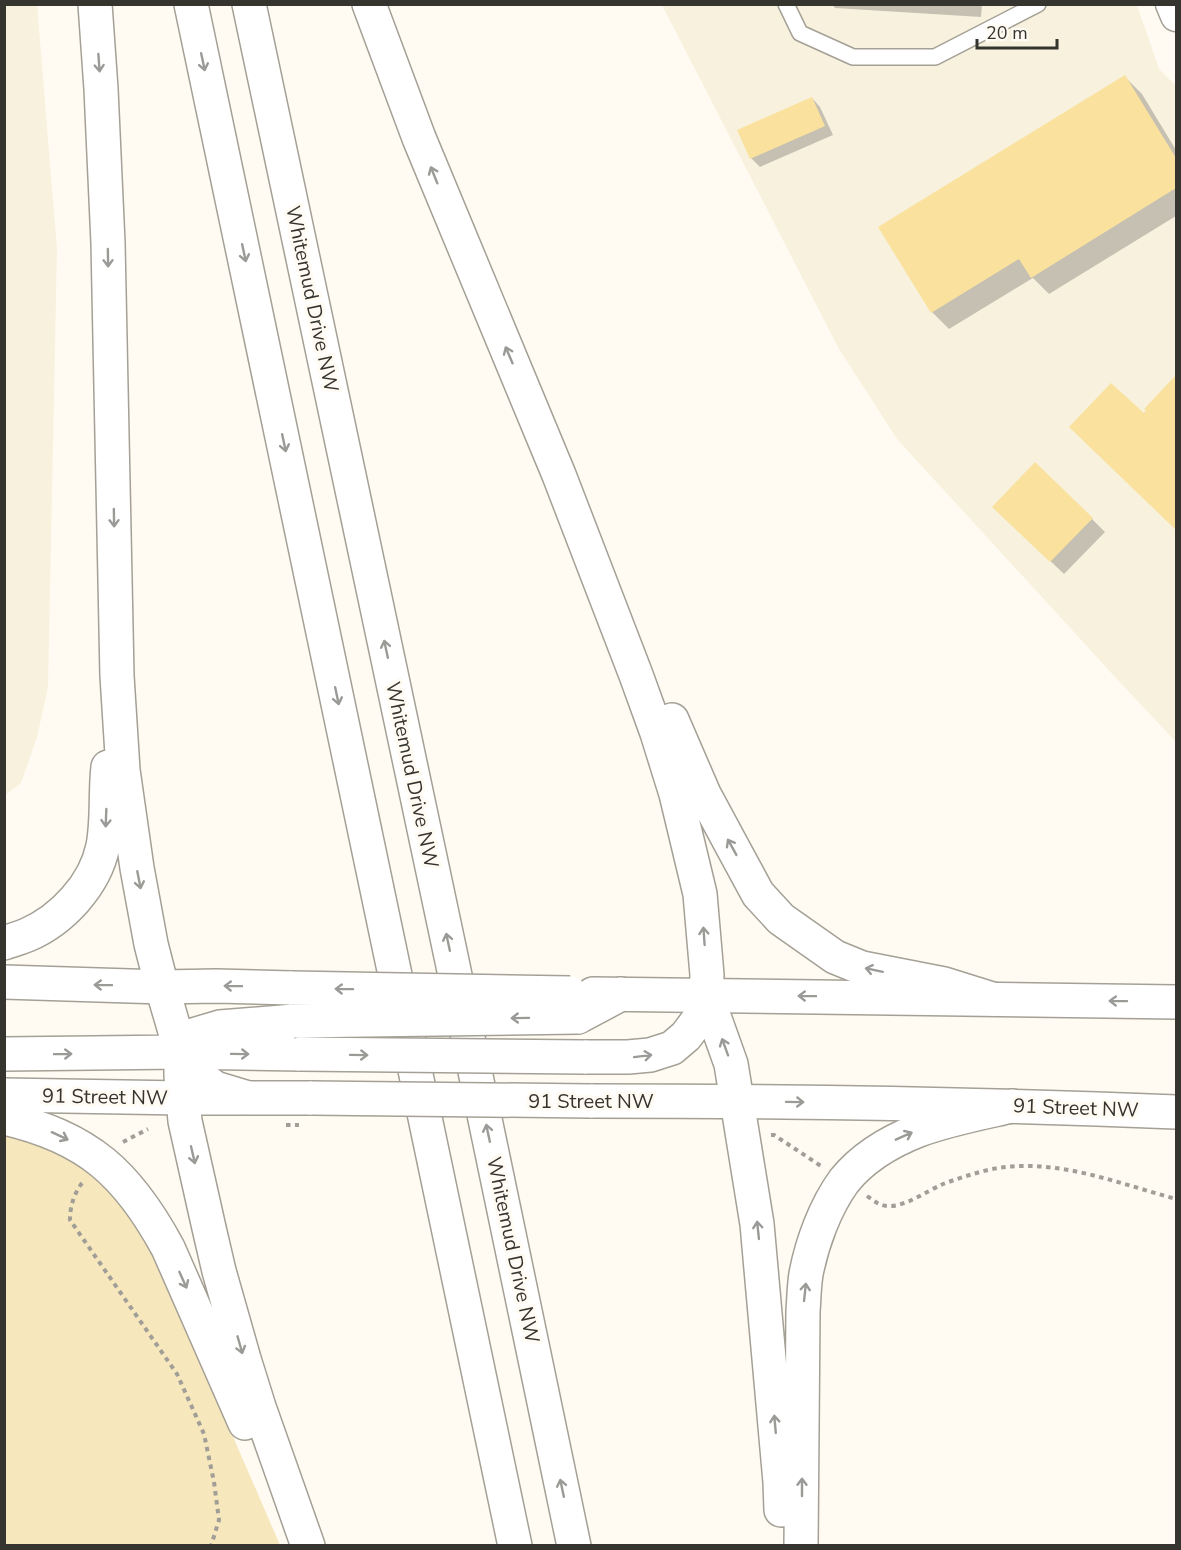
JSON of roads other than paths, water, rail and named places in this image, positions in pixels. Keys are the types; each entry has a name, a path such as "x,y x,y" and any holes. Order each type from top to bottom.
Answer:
{"main road":[{"path":"95,4 108,243 117,676 123,770 151,944 181,1052 184,1109 219,1271 259,1407 306,1545"},
{"path":"191,4 515,1545"},
{"name":"Whitemud Drive NW","path":"249,4 574,1545"},
{"path":"4,1054 181,1052 628,1057 650,1055 672,1048 686,1036 698,1020 706,994 705,945 700,894 676,794 657,733 559,475 415,128 369,4"},
{"path":"525,394 603,561 704,794 758,894 781,919 835,957 862,968 944,984 992,999"},
{"path":"4,943 28,935 47,924 64,910 80,894 92,877 99,861 105,828 107,775 117,676"},
{"path":"4,982 292,988 574,1005"},
{"path":"181,1052 193,1035 220,1027 574,1005 621,994 1176,1002"},
{"path":"706,994 731,1064 757,1224 780,1482 782,1545"},
{"path":"181,1052 199,1076 215,1088 245,1097"},
{"name":"91 Street NW","path":"4,1095 184,1109 245,1097 737,1101 1012,1106 1176,1112"},
{"path":"801,1545 802,1311 809,1262 827,1211 844,1181 880,1149 899,1138 921,1129 1012,1106"},
{"path":"4,1118 54,1132 79,1145 100,1160 135,1194 168,1248 259,1457 306,1545"}],"street":[{"path":"1171,4 1176,16"}],"lane":[{"path":"786,4 801,33 853,57 935,57 1038,4"}]}
